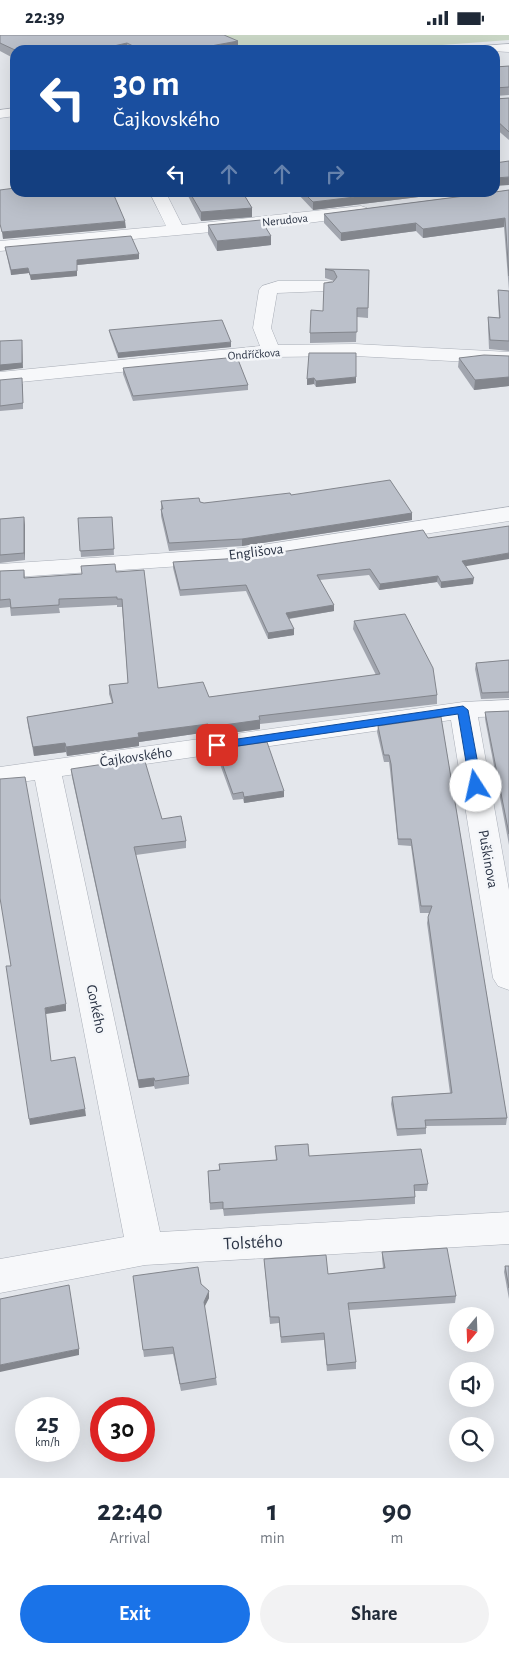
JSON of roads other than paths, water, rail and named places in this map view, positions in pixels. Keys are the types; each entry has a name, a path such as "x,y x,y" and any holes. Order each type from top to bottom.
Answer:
{"street":[{"path":"160,197 176,230"},
{"name":"Nerudova","path":"0,246 300,219 376,209"},
{"path":"271,351 262,328 268,290 278,286 326,286"},
{"name":"Ondříčkova","path":"0,378 271,351 355,350 509,358"},
{"name":"Englišova","path":"0,571 242,555 509,514"},
{"name":"Čajkovského","path":"0,776 463,710 509,708"},
{"name":"Puškinova","path":"463,710 509,978"},
{"name":"Gorkého","path":"47,770 145,1249"},
{"name":"Tolstého","path":"0,1276 145,1249 509,1228"}]}
